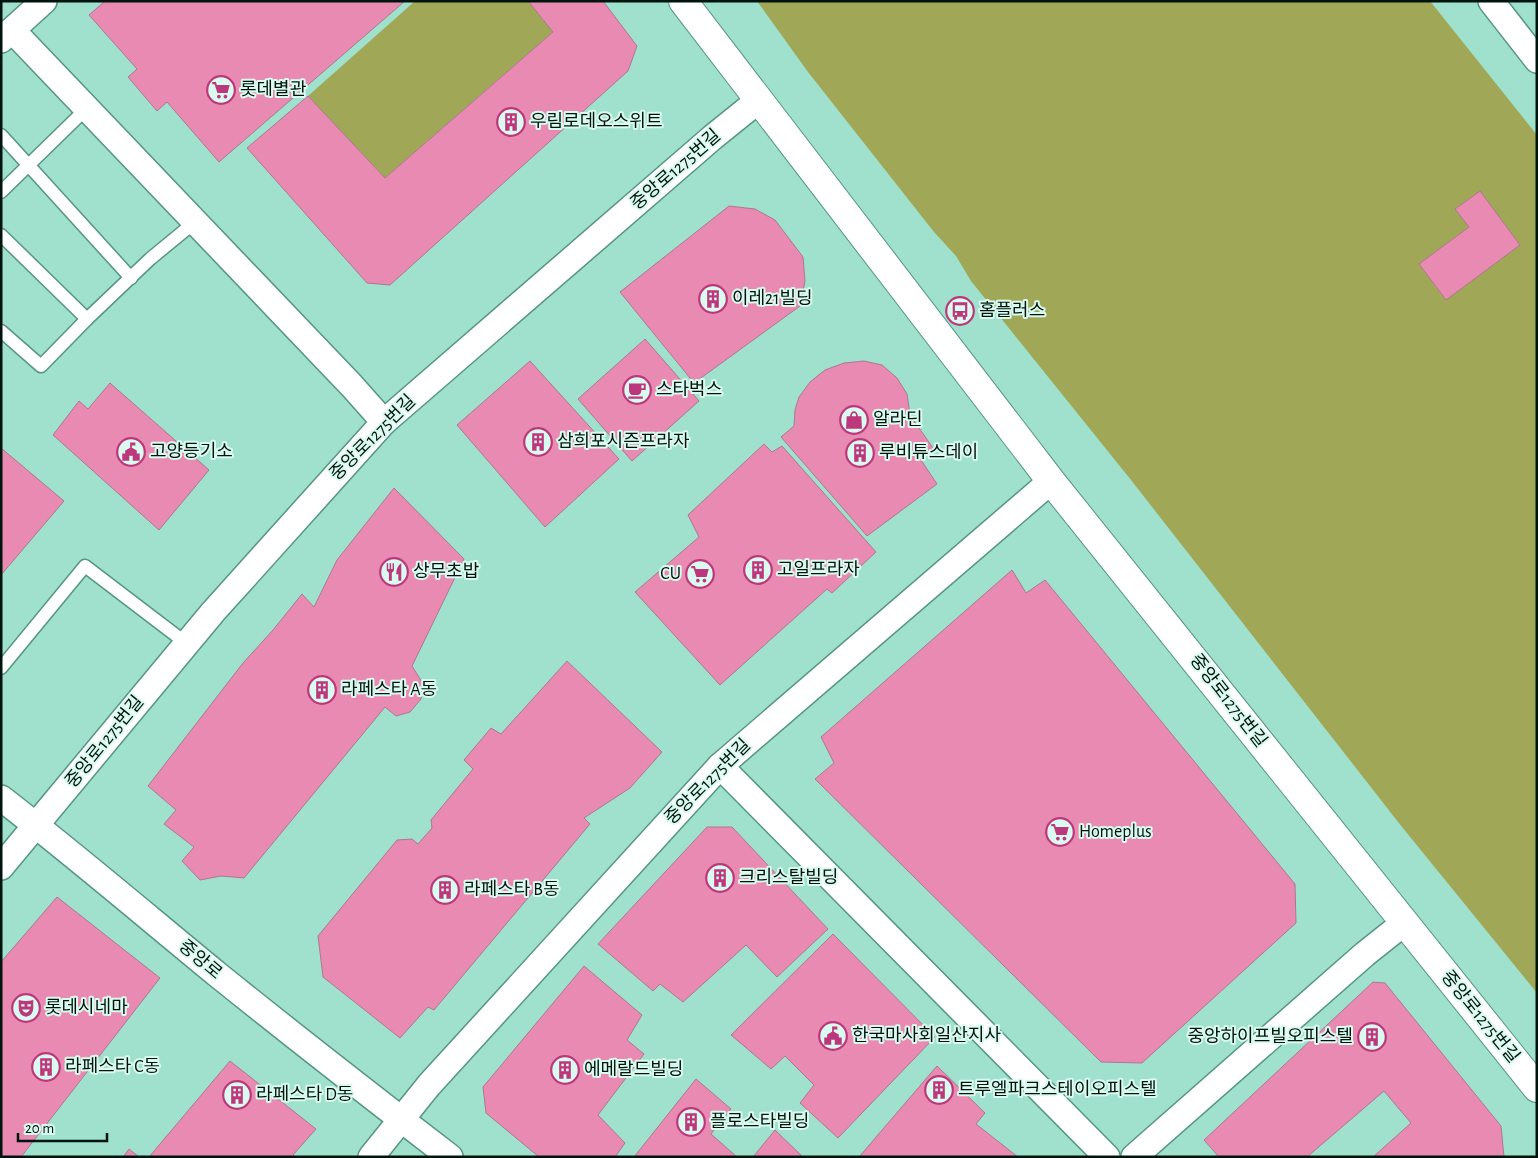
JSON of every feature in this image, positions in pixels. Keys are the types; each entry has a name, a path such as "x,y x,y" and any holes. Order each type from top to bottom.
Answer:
{"main road":[{"name":"중앙로1275번길","path":"682,1 1051,481 1537,1088"}],"street":[{"path":"44,1 7,35 87,108 384,422"},
{"path":"1491,1 1537,60"},
{"name":"중앙로1275번길","path":"1,867 212,612 384,422 713,137 759,100"},
{"name":"중앙로1275번길","path":"371,1157 436,1078 720,766 1051,481"},
{"path":"720,766 1107,1157"},
{"name":"중앙로","path":"1,798 74,854 218,975 450,1157"},
{"path":"1134,1157 1365,954 1404,923"}],"lane":[{"path":"1,192 87,108"},
{"path":"1,136 131,278"},
{"path":"1,331 41,366 150,259 195,222"},
{"path":"1,234 87,319"},
{"path":"1,668 86,566 186,643"}],"green space":[{"path":"415,1 528,1 553,32 385,178 308,96"},
{"path":"757,1 1430,1 1537,135 1537,993 1402,827 1131,480 971,281 956,256 934,232 808,72"}],"building":[{"name":"롯데별관","path":"105,1 405,1 219,162 167,102 157,111 128,77 137,69 89,15"},
{"name":"우림로데오스위트","path":"528,1 603,1 637,46 628,71 390,285 367,283 247,148 308,96 385,178 553,32"},
{"path":"1480,191 1520,245 1446,300 1419,264 1469,227 1455,209"},
{"name":"이레21빌딩","path":"729,206 755,209 775,220 803,257 805,281 800,306 694,383 620,292"},
{"path":"645,339 699,401 632,461 578,399"},
{"name":"삼희포시즌프라자","path":"530,361 619,459 545,527 457,425"},
{"name":"루비튜스데이","path":"864,361 882,365 897,378 907,394 910,415 933,448 919,457 937,484 867,536 781,437 794,426 795,410 799,397 810,382 825,370 844,363"},
{"name":"고양등기소","path":"110,383 209,470 159,530 53,435 79,401 88,409"},
{"name":"고일프라자","path":"764,444 772,452 782,446 876,552 832,593 827,589 720,685 635,592 699,537 688,515"},
{"path":"1,448 64,501 1,575"},
{"name":"라페스타 A동","path":"394,488 464,559 412,666 422,682 421,699 410,712 396,716 385,707 244,878 221,876 200,880 182,861 194,847 164,824 176,810 148,786 243,663 302,594 314,607 337,560"},
{"name":"Homeplus","path":"1012,570 1026,593 1045,580 1295,884 1296,923 1142,1063 1101,1062 815,779 834,763 821,737"},
{"name":"라페스타 B동","path":"567,661 662,752 630,788 584,818 590,824 434,1010 428,1007 400,1038 323,977 318,936 397,840 412,839 418,844 432,828 431,820 473,769 464,760 491,728 501,734"},
{"name":"크리스탈빌딩","path":"707,827 732,827 828,929 777,977 746,945 683,1002 660,984 653,991 598,944"},
{"name":"라페스타 C동","path":"57,897 160,978 21,1157 1,1157 1,962"},
{"name":"한국마사회일산지사","path":"833,934 935,1037 838,1138 800,1103 814,1085 785,1056 771,1069 731,1035"},
{"name":"에메랄드빌딩","path":"584,966 642,1015 627,1040 644,1054 598,1115 625,1143 615,1157 539,1157 486,1113 483,1087"},
{"name":"중앙하이프빌오피스텔","path":"1373,982 1385,983 1501,1126 1504,1157 1373,1157 1411,1123 1384,1091 1307,1157 1219,1157 1204,1140"},
{"name":"라페스타 D동","path":"230,1061 316,1129 293,1155 295,1157 149,1157"},
{"name":"트루엘파크스테이오피스텔","path":"937,1066 985,1113 976,1124 1018,1157 859,1157"},
{"name":"플로스타빌딩","path":"696,1079 731,1109 711,1134 737,1157 634,1157"},
{"name":"플로스타빌딩","path":"775,1130 803,1157 753,1157"},
{"path":"129,1149 139,1157 123,1157"}],"place":[{"name":"롯데별관","path":"221,90"},
{"name":"우림로데오스위트","path":"511,122"},
{"name":"이레21빌딩","path":"713,299"},
{"name":"홈플러스","path":"960,311"},
{"name":"스타벅스","path":"637,390"},
{"name":"알라딘","path":"854,420"},
{"name":"삼희포시즌프라자","path":"538,442"},
{"name":"고양등기소","path":"131,452"},
{"name":"루비튜스데이","path":"860,453"},
{"name":"고일프라자","path":"758,570"},
{"name":"상무초밥","path":"394,572"},
{"name":"CU","path":"700,574"},
{"name":"라페스타 A동","path":"322,690"},
{"name":"Homeplus","path":"1060,832"},
{"name":"크리스탈빌딩","path":"720,878"},
{"name":"라페스타 B동","path":"445,890"},
{"name":"롯데시네마","path":"26,1008"},
{"name":"한국마사회일산지사","path":"833,1036"},
{"name":"중앙하이프빌오피스텔","path":"1372,1037"},
{"name":"라페스타 C동","path":"46,1067"},
{"name":"에메랄드빌딩","path":"565,1070"},
{"name":"트루엘파크스테이오피스텔","path":"939,1090"},
{"name":"라페스타 D동","path":"237,1095"},
{"name":"플로스타빌딩","path":"691,1122"}]}
